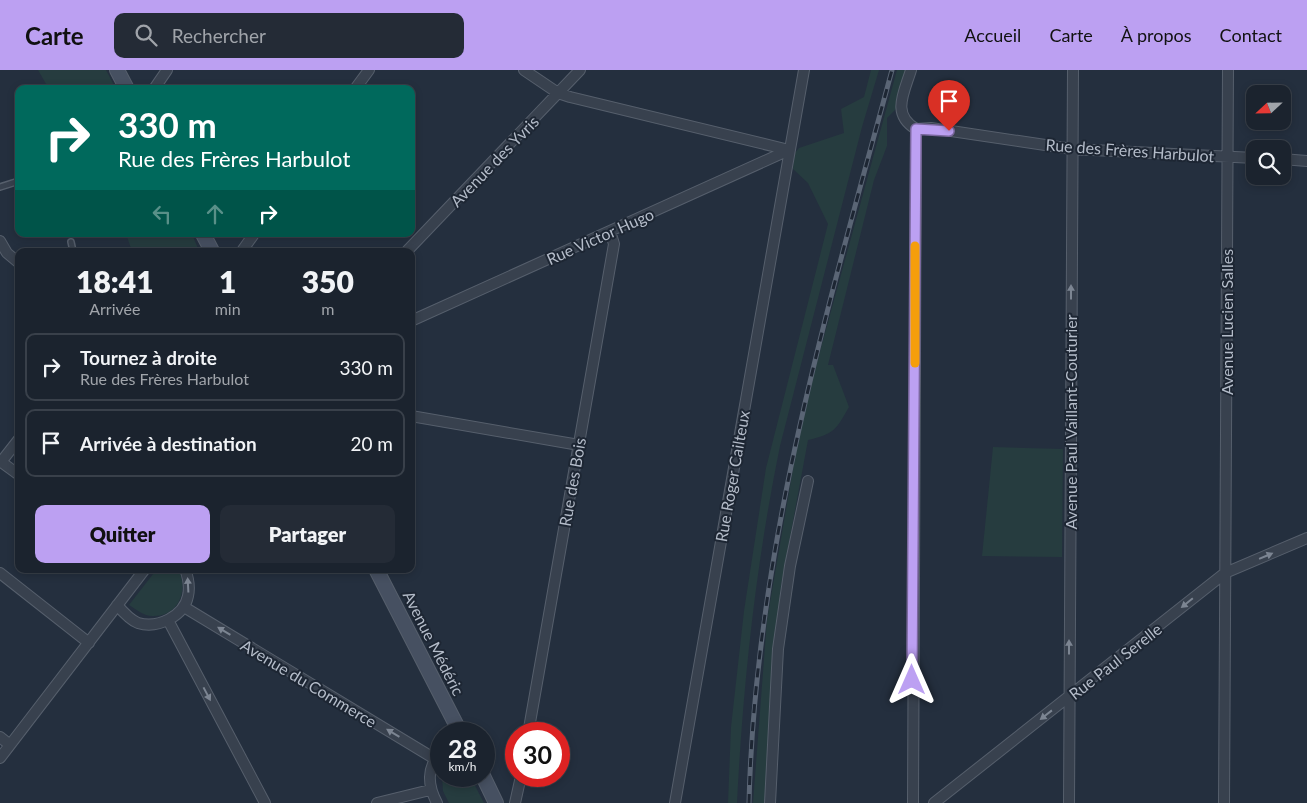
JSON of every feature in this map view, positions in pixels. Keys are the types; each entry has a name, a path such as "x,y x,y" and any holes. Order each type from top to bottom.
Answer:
{"main road":[{"path":"116,70 124,85"},
{"name":"Avenue Médéric","path":"378,573 455,722"},
{"path":"488,787 496,803"}],"street":[{"path":"157,85 168,70"},
{"path":"358,85 368,70"},
{"path":"524,70 558,93 789,150"},
{"name":"Avenue des Yvris","path":"411,248 580,70"},
{"name":"Rue Roger Cailteux","path":"675,803 804,70"},
{"path":"911,70 901,107 902,116 907,123 916,129 913,803"},
{"name":"Avenue Paul Vaillant-Couturier","path":"1069,803 1073,70"},
{"name":"Avenue Lucien Salles","path":"1224,803 1228,70"},
{"name":"Rue des Frères Harbulot","path":"916,129 931,128 1072,149 1246,157"},
{"name":"Rue Victor Hugo","path":"415,319 789,150"},
{"path":"1291,160 1307,161"},
{"name":"Rue des Bois","path":"530,722 614,244 610,231"},
{"path":"244,248 252,237"},
{"path":"0,241 15,259"},
{"path":"415,417 579,445"},
{"path":"15,444 1,462 15,472"},
{"path":"770,803 778,649 790,566 808,481"},
{"name":"Rue Paul Serelle","path":"934,803 1225,573 1307,538"},
{"path":"0,573 89,643"},
{"path":"0,758 141,573"},
{"path":"117,605 137,622 154,624 168,620 184,607 189,586 186,573"},
{"name":"Avenue du Commerce","path":"184,607 430,751"},
{"path":"168,620 265,803"},
{"path":"0,738 10,745"},
{"path":"515,803 519,787"},
{"path":"377,803 430,790 437,803"}],"lane":[{"path":"0,187 15,182"},
{"path":"71,242 72,248"}],"green space":[{"path":"38,70 106,70 114,85 47,85"},
{"path":"871,70 879,70 862,127 780,446 757,579 747,668 737,803 728,803 731,727 744,611 766,468 828,224 808,183 793,169 794,154 799,148 844,133 841,109 864,97"},
{"path":"897,70 908,70 898,107 887,118 887,146 874,180 828,365 833,365 849,407 833,430 824,436 808,440 781,586 773,664 765,803 753,803 767,620 798,440 816,366"},
{"path":"127,237 193,237 198,248 131,248"},
{"path":"993,447 1063,449 1062,557 982,556"},
{"path":"154,573 180,573 182,593 180,600 170,611 163,615 151,616 141,613 129,605"},
{"path":"443,787 476,787 484,803 449,803"}],"railway":[{"path":"749,803 754,709 765,616 780,524 798,432 820,341 892,70"}],"slow traffic":[{"path":"915,246 915,363"}],"route":[{"path":"912,680 916,129 931,128 949,131"}]}
